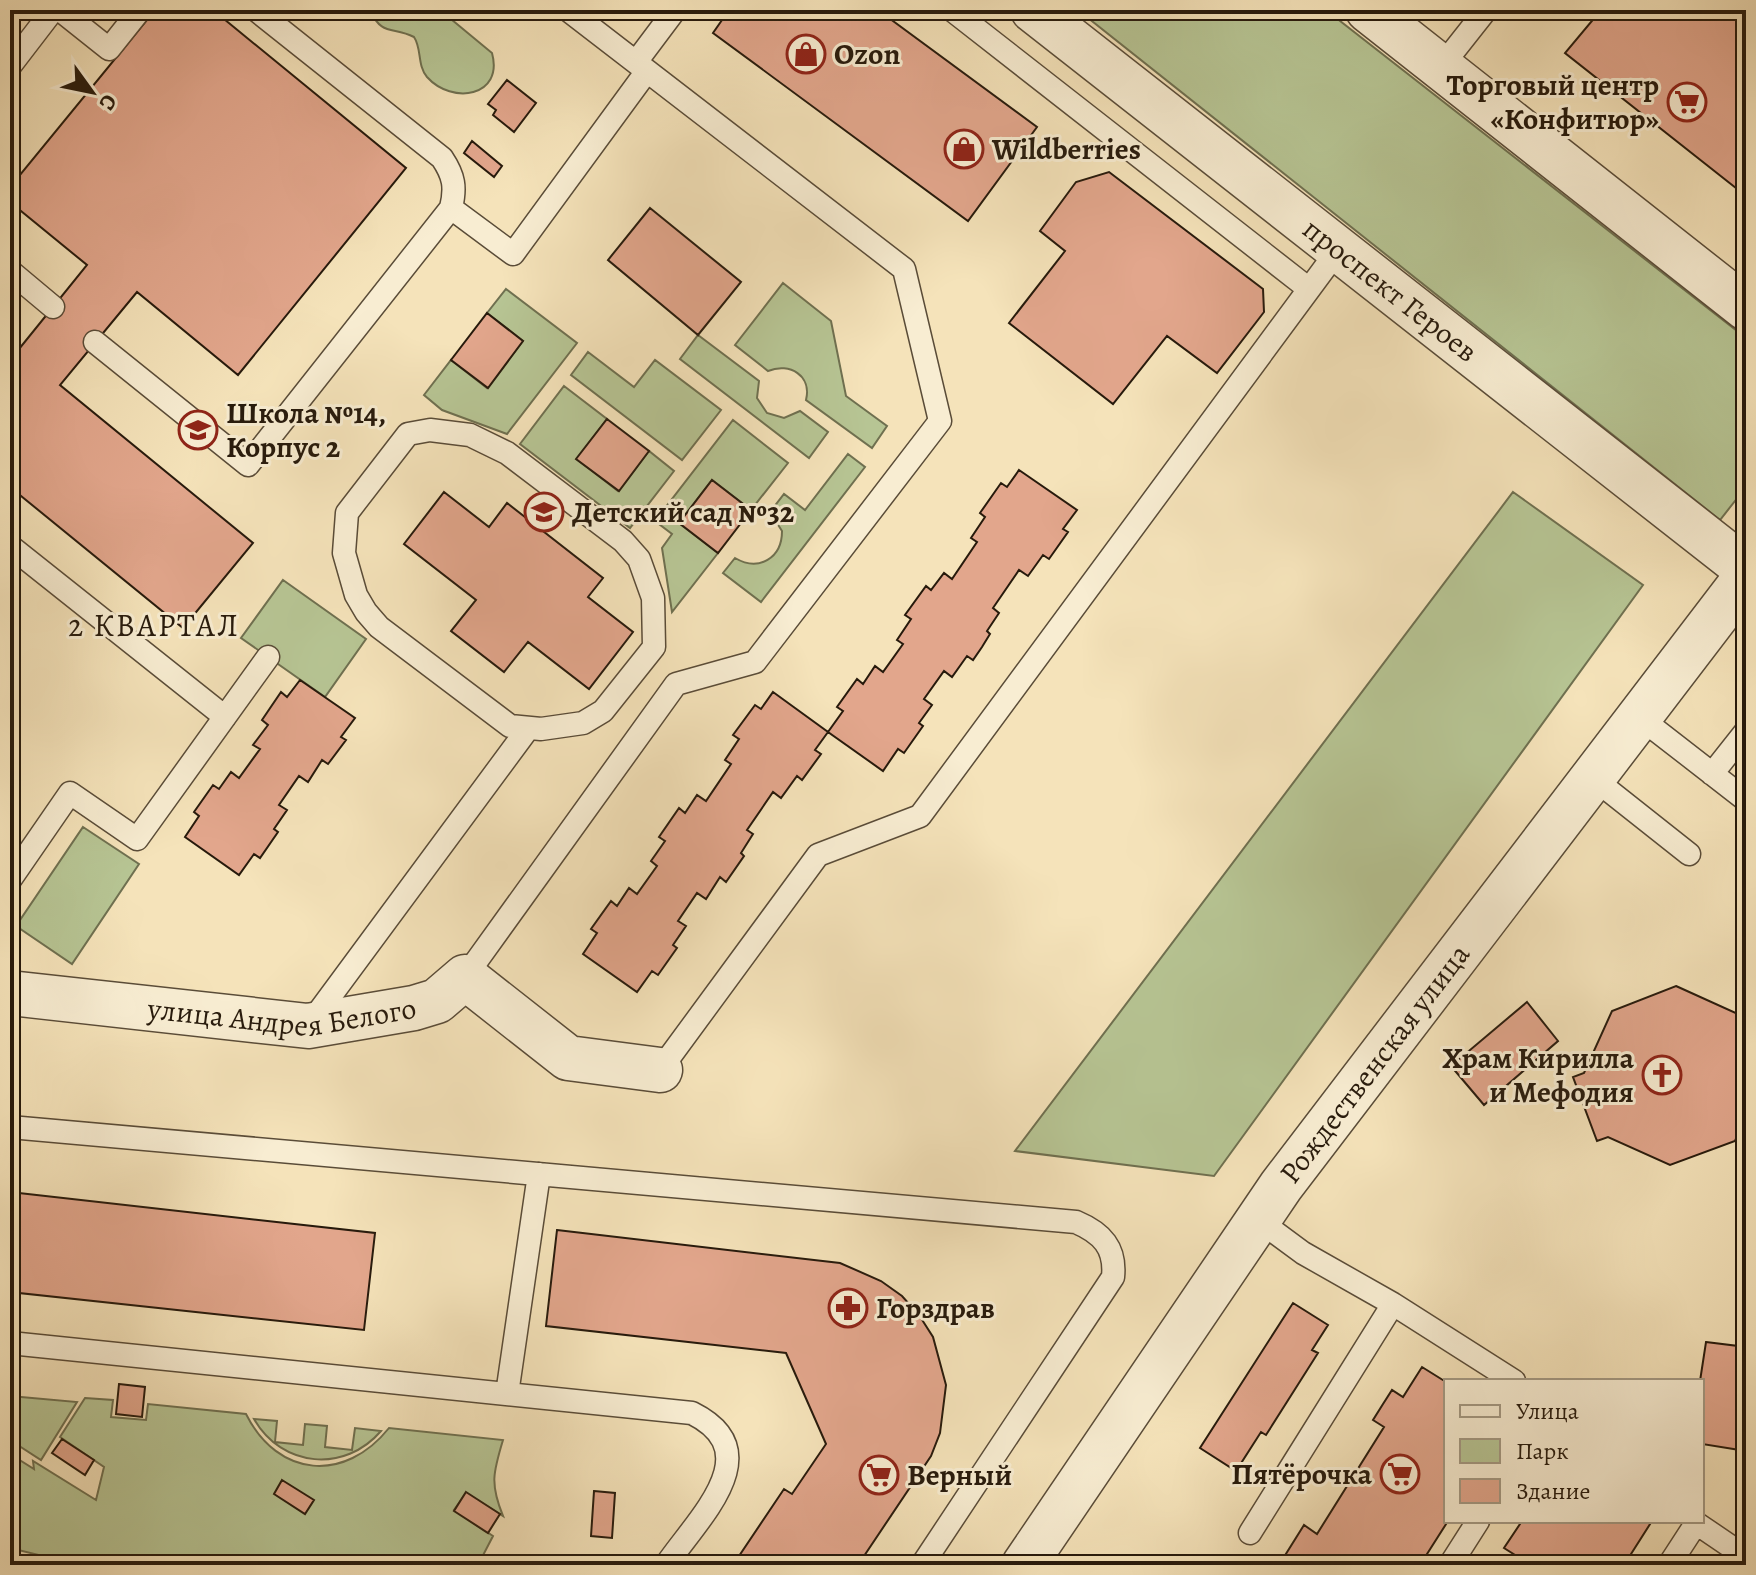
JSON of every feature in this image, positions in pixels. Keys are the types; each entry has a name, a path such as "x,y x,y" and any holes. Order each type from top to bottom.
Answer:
{"street":[{"name":"проспект Героев","path":"1033,10 1746,569"},
{"path":"1368,10 1746,308"},
{"name":"Рождественская улица","path":"1024,1565 1257,1219 1746,577"},
{"path":"465,977 568,1058 660,1070"},
{"name":"улица Андрея Белого","path":"10,993 308,1026 414,1008 437,1001 465,977"}],"lane":[{"path":"10,66 53,10"},
{"path":"60,10 109,49 140,10"},
{"path":"465,977 676,684 755,662 940,421 904,269 568,10"},
{"path":"451,208 513,254 641,67 675,10"},
{"path":"952,10 1309,289"},
{"path":"1441,67 1486,10"},
{"path":"95,342 248,465 451,208 455,191 453,173 442,158 259,11"},
{"path":"660,1070 818,855 920,816 1338,250"},
{"path":"10,271 53,307"},
{"path":"308,1026 527,730 583,723 603,711 654,647 656,622 648,578 639,559 623,541 490,442 451,431 408,434 347,513 344,553 356,595 366,612 391,637 495,718 527,730"},
{"path":"10,546 225,717"},
{"path":"10,880 70,793 137,839 268,657"},
{"path":"1639,717 1746,800"},
{"path":"1712,774 1746,731"},
{"path":"1593,778 1689,854"},
{"path":"10,1127 1076,1222 1095,1229 1108,1244 1114,1262 1113,1277 922,1565"},
{"path":"507,1394 539,1174"},
{"path":"1257,1219 1303,1253 1393,1304 1511,1379"},
{"path":"1250,1533 1393,1304"},
{"path":"10,1343 692,1413 711,1423 725,1439 730,1460 722,1484 666,1565"},
{"path":"1450,1565 1477,1523"},
{"path":"1669,1565 1694,1523 1746,1557"}],"green space":[{"path":"370,10 440,10 492,53 494,68 490,79 473,92 449,91 437,86 424,72 414,37 384,28"},
{"path":"1078,10 1326,10 1746,338 1746,487 1720,520"},
{"path":"783,283 831,321 846,396 887,426 872,448 806,400 806,384 798,373 784,368 768,371 735,345"},
{"path":"506,289 577,343 507,434 442,410 424,395 451,360 487,388 523,341 487,313"},
{"path":"698,335 759,381 757,398 767,413 784,418 800,411 828,432 809,458 680,359"},
{"path":"588,352 634,387 655,360 721,410 682,460 571,375"},
{"path":"564,386 607,419 577,459 618,491 649,451 674,471 630,528 520,444"},
{"path":"733,420 788,463 751,510 712,480 679,523 718,553 672,612 662,548 672,534 655,521"},
{"path":"848,454 865,467 761,602 723,573 735,558 752,563 768,560 778,549 782,531 770,512 784,494 805,510"},
{"path":"1513,492 1643,585 1214,1176 1015,1151"},
{"path":"283,580 366,639 325,697 241,638"},
{"path":"83,827 139,864 72,964 16,926"},
{"path":"10,1396 77,1402 41,1460 10,1440"},
{"path":"85,1398 113,1400 111,1417 146,1420 148,1404 246,1414 276,1451 294,1461 313,1466 333,1465 353,1458 372,1446 389,1428 503,1440 494,1478 503,1516 466,1493 454,1510 493,1536 478,1565 250,1565 248,1560 215,1565 51,1565 51,1558 10,1548 10,1454 34,1469 33,1461 96,1500 104,1467 60,1437"},
{"path":"254,1419 277,1421 275,1442 303,1445 305,1424 327,1426 325,1447 352,1450 355,1428 381,1431 350,1454 332,1459 314,1459 281,1447 266,1435"}],"building":[{"path":"155,10 213,10 406,168 238,375 137,292 60,385 253,543 183,628 10,487 10,350 15,354 87,265 10,202 10,187"},
{"path":"729,10 878,10 1037,127 968,221 713,33"},
{"name":"Торговый центр «Конфитюр»","path":"1601,10 1746,10 1746,196 1565,53"},
{"path":"507,80 536,103 514,132 493,115 496,110 488,104"},
{"path":"472,141 502,166 494,177 464,153"},
{"path":"1109,172 1263,289 1264,312 1217,373 1167,336 1113,404 1009,323 1065,251 1040,231 1076,182"},
{"path":"650,208 741,282 698,335 608,260"},
{"path":"487,313 523,341 488,388 451,360"},
{"path":"607,419 649,451 619,491 576,459"},
{"path":"1019,470 1077,510 1063,529 1068,532 1049,559 1043,555 1028,576 1019,570 993,608 999,613 987,631 990,634 982,647 973,660 967,656 952,677 944,671 924,699 932,705 919,723 923,726 904,753 898,749 883,771 828,732 843,711 837,707 857,679 863,684 875,666 883,672 903,644 897,640 911,619 905,615 926,586 931,590 944,573 952,579 977,542 971,538 985,517 980,513 1001,483 1007,487"},
{"path":"712,480 751,510 718,553 679,523"},
{"path":"444,492 489,527 507,503 603,578 588,597 633,632 589,689 528,642 504,672 451,631 476,600 404,544"},
{"path":"300,680 355,718 341,737 346,740 328,764 322,760 308,782 299,776 279,805 287,810 274,829 278,832 260,858 254,854 239,875 185,837 199,816 194,812 213,785 219,789 231,772 239,778 260,749 253,745 268,725 262,720 281,692 287,697"},
{"path":"773,692 828,732 815,750 821,754 802,780 797,776 781,798 773,792 747,830 753,834 741,853 744,856 726,882 720,877 706,899 697,893 678,921 686,926 673,945 677,948 658,975 652,971 637,992 583,954 597,933 591,929 611,901 617,906 629,888 637,894 657,866 651,861 665,841 659,837 679,808 685,813 697,795 706,801 731,764 725,760 739,739 733,735 755,705 761,709"},
{"name":"Храм Кирилла и Мефодия","path":"1676,986 1738,1014 1746,1027 1746,1116 1735,1141 1670,1165 1608,1137 1597,1141 1573,1077 1584,1073 1612,1011"},
{"path":"1527,1002 1558,1041 1484,1105 1451,1066"},
{"path":"10,1192 375,1233 364,1330 10,1292"},
{"path":"557,1230 840,1263 881,1281 902,1296 933,1337 946,1385 940,1433 931,1456 858,1565 733,1565 784,1489 792,1494 826,1444 786,1353 546,1326"},
{"path":"1293,1303 1328,1325 1312,1350 1318,1353 1266,1435 1261,1432 1236,1471 1200,1448"},
{"path":"1706,1342 1746,1347 1746,1451 1704,1444 1704,1379 1700,1379"},
{"name":"Пятёрочка","path":"1422,1367 1444,1381 1444,1523 1447,1523 1420,1565 1279,1565 1304,1525 1317,1534 1384,1427 1373,1420 1392,1390 1403,1397"},
{"path":"119,1384 145,1387 142,1417 116,1414"},
{"path":"62,1439 94,1460 85,1475 52,1453"},
{"path":"282,1480 314,1500 305,1514 274,1494"},
{"path":"594,1491 615,1493 612,1538 591,1536"},
{"path":"466,1492 500,1514 488,1533 454,1511"},
{"path":"1521,1523 1651,1523 1624,1565 1531,1565 1504,1548"}],"place":[{"name":"Ozon","path":"806,54"},
{"name":"Торговый центр «Конфитюр»","path":"1687,102"},
{"name":"Wildberries","path":"964,149"},
{"name":"Школа №14, Корпус 2","path":"198,430"},
{"name":"Детский сад №32","path":"544,512"},
{"name":"Храм Кирилла и Мефодия","path":"1662,1075"},
{"name":"Горздрав","path":"848,1308"},
{"name":"Пятёрочка","path":"1400,1474"},
{"name":"Верный","path":"879,1475"}],"district":[{"name":"2 КВАРТАЛ","path":"154,625"}]}
